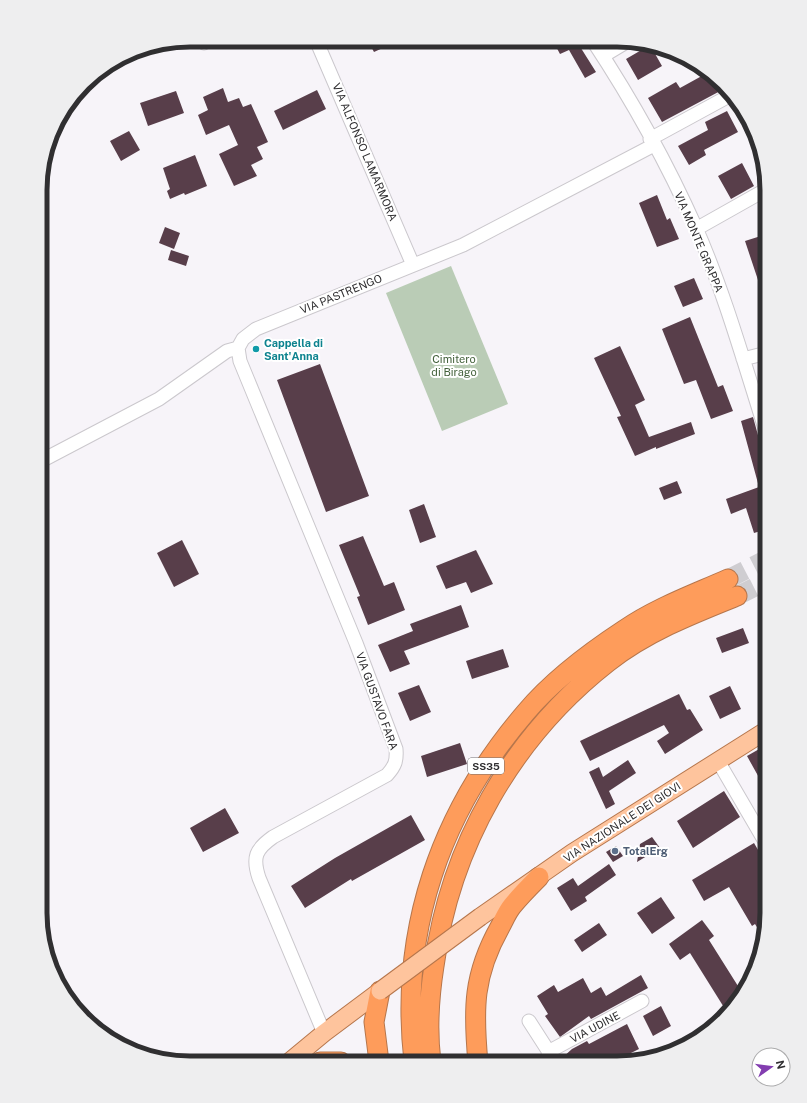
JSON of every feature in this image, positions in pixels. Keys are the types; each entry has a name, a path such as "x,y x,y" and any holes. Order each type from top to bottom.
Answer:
{"highway":[{"name":"SS35","path":"414,1056 411,1013 412,977 422,913 429,882 439,853 455,818 498,746 527,711 559,679 624,629 657,610 728,579"},
{"name":"SS35","path":"431,1056 429,1017 431,987 438,936 447,897 463,854 482,811 510,765 544,722 571,694 609,661 672,622 737,596"},
{"path":"477,1056 474,1024 475,1001 478,978 485,956 512,906 539,877"},
{"path":"378,1056 374,1022 380,991"}],"main road":[{"name":"VIA NAZIONALE DEI GIOVI","path":"380,991 572,853 760,734"},
{"path":"296,1056 380,991"}],"street":[{"name":"VIA ALFONSO LAMARMORA","path":"319,47 413,265"},
{"name":"VIA MONTE GRAPPA","path":"597,47 652,142 696,229 743,359 760,413"},
{"path":"603,56 618,47"},
{"name":"VIA PASTRENGO","path":"47,458 153,402 227,350 238,348 243,339 256,329 463,245 652,142 726,98"},
{"path":"696,229 760,193"},
{"name":"VIA GUSTAVO FARA","path":"238,348 240,361 356,643 396,749 397,758 394,767 387,775 273,837 262,845 255,857 259,878 324,1033"},
{"path":"743,359 760,355"},
{"path":"718,761 760,833"},
{"name":"VIA UDINE","path":"548,1052 642,1001"},
{"path":"529,1021 551,1056"}],"green space":[{"name":"Cimitero di Birago","path":"451,266 508,404 442,431 386,293"}],"building":[{"path":"371,47 385,47 374,52"},
{"path":"556,47 580,47 596,72 585,78 569,50 560,54"},
{"path":"642,49 654,52 662,66 638,80 626,59"},
{"path":"703,75 720,91 662,122 648,98 676,82 680,88"},
{"path":"223,88 228,102 239,98 243,107 251,104 268,142 257,147 263,159 251,165 257,176 234,186 219,154 238,145 229,125 206,135 198,115 208,110 203,97"},
{"path":"317,90 326,109 283,130 274,111"},
{"path":"176,91 184,113 148,126 140,103"},
{"path":"727,111 738,132 704,150 706,155 689,165 678,146 708,130 705,122"},
{"path":"129,131 140,150 121,161 110,141"},
{"path":"195,155 207,186 170,199 167,191 170,189 163,168"},
{"path":"742,163 754,186 731,199 718,176"},
{"path":"657,195 667,220 670,218 679,239 657,247 639,203"},
{"path":"165,227 180,233 174,249 159,243"},
{"path":"760,236 760,286 745,241"},
{"path":"171,250 189,256 186,266 168,260"},
{"path":"694,278 703,299 683,307 674,286"},
{"path":"690,317 718,387 723,385 733,411 711,419 696,380 684,384 662,329"},
{"path":"620,346 645,400 635,405 649,437 691,422 695,434 656,449 656,447 635,456 617,417 621,416 594,358"},
{"path":"320,364 369,496 326,512 277,380"},
{"path":"753,417 760,442 760,531 754,533 746,508 731,514 726,499 759,487 741,421"},
{"path":"677,481 682,493 664,500 659,488"},
{"path":"424,504 436,537 420,543 409,510"},
{"path":"363,536 384,586 394,582 405,610 368,625 357,597 360,596 339,545"},
{"path":"182,540 199,574 174,587 157,553"},
{"path":"476,550 493,584 471,593 466,582 446,589 436,566"},
{"path":"461,605 469,627 404,651 410,664 390,672 378,645 413,631 410,624"},
{"path":"743,628 749,643 722,653 716,638"},
{"path":"503,649 509,667 472,679 466,661"},
{"path":"419,685 431,712 410,721 398,693"},
{"path":"730,686 741,709 720,719 709,696"},
{"path":"679,694 687,710 690,709 703,730 665,754 657,741 669,733 664,725 590,761 580,741"},
{"path":"460,743 467,764 427,777 421,756"},
{"path":"760,749 760,779 747,756"},
{"path":"628,760 636,773 609,791 615,804 606,809 589,772 599,767 603,777"},
{"path":"724,791 740,817 693,848 677,821"},
{"path":"225,808 239,833 203,852 190,828"},
{"path":"411,815 425,840 352,881 351,879 305,908 291,886 335,858"},
{"path":"652,837 660,848 637,862 640,844"},
{"path":"754,843 760,853 759,931 755,924 752,926 729,887 704,901 692,880"},
{"path":"616,846 623,856 613,862 606,852"},
{"path":"609,864 616,875 585,897 587,901 571,911 557,888 573,878 578,886"},
{"path":"661,897 675,918 652,934 637,913"},
{"path":"702,920 714,936 709,940 739,988 724,1008 690,953 680,960 669,944"},
{"path":"599,923 607,935 582,952 574,940"},
{"path":"641,975 648,988 591,1019 589,1016 560,1037 545,1016 548,1014 537,996 554,985 558,992 583,978 591,993 601,987 606,996"},
{"path":"661,1006 671,1026 653,1036 643,1016"},
{"path":"627,1024 639,1049 625,1056 564,1056 572,1049 587,1041 589,1044"}],"tunnel":[{"path":"728,579 760,563"},
{"path":"737,596 760,584"}],"place":[{"name":"Cappella di Sant'Anna","path":"256,349"},
{"name":"TotalErg","path":"615,851"}]}
